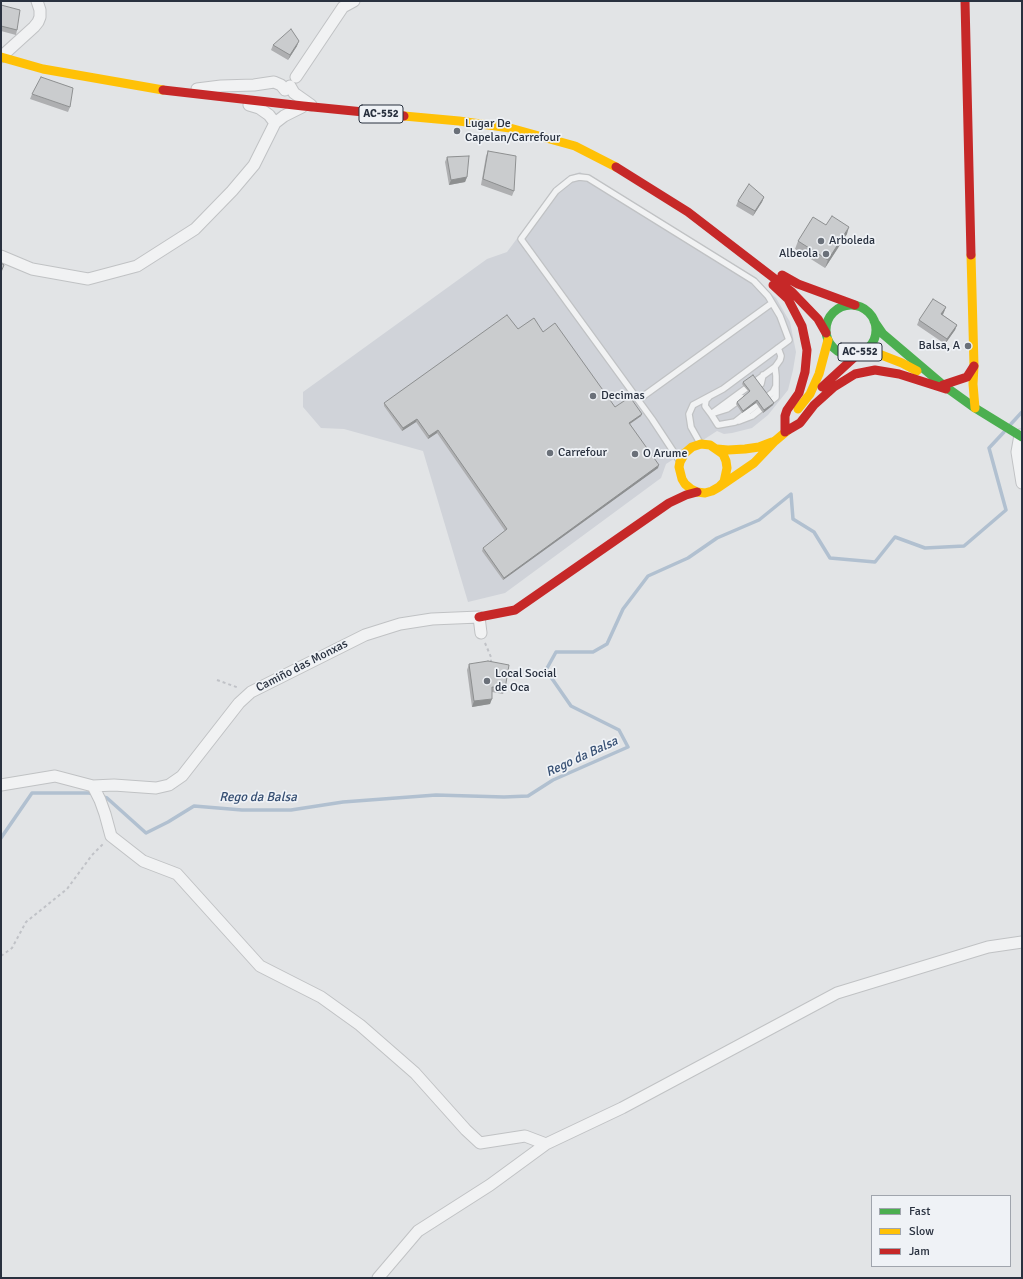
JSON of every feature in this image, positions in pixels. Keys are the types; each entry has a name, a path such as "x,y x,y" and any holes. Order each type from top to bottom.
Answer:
{"street":[{"path":"1,57 38,22 40,10 37,1"},
{"path":"267,86 268,99 283,93 343,7 354,1"},
{"path":"966,1 974,366 973,384 975,408"},
{"path":"1,57 43,70 215,96 250,100 283,93 294,93 314,107"},
{"path":"250,100 259,96 267,86 285,82 283,93"},
{"path":"1,256 32,269 88,279 137,266 195,229 232,191 254,165 276,123 300,106 283,93 281,85 221,86 178,91"},
{"path":"215,96 259,108 269,115 276,123"},
{"name":"AC-552","path":"300,106 459,121 510,128 575,146 622,170 688,212 733,246 792,292 818,319 832,346 838,351 844,354 852,354 863,351 872,343 875,336 876,329 874,321"},
{"path":"733,246 788,299 802,326 808,350 805,372 799,394 787,410 785,416 785,432"},
{"name":"AC-552","path":"733,246 798,284 864,309 870,314 883,334 943,385 975,408 1021,436"},
{"name":"AC-552","path":"827,337 826,325 829,317 834,311 849,305 857,306"},
{"path":"785,432 794,413 810,394 819,374 827,337"},
{"path":"785,432 832,376 863,351"},
{"name":"AC-552","path":"863,351 902,364 943,385"},
{"path":"943,385 967,377 974,366"},
{"path":"719,487 724,482 727,468 723,454 710,445 701,444 692,447 685,453 680,462 680,472 685,484 697,492 705,493 712,491 719,487 754,463 775,440 800,422 814,405 834,387 855,374 875,370 899,374 927,382 954,393"},
{"path":"1021,436 1017,452 1022,483"},
{"path":"717,449 728,450 759,447 775,440"},
{"path":"669,503 680,472"},
{"path":"481,633 479,617 515,610 669,503 686,495 697,492"},
{"name":"Camiño das Monxas","path":"1,785 54,776 93,786 156,788 169,785 182,776 239,703 251,692 365,635 400,624 432,619 479,617"},
{"path":"93,786 100,800 111,836 143,861 176,874 260,966 320,997 360,1025 415,1073 466,1130 480,1143 525,1136 546,1144"},
{"path":"378,1278 418,1231 490,1184 546,1144 622,1108 837,993 988,947 1022,942"}],"lane":[{"path":"680,462 638,400 521,239 556,191 570,179 579,177 588,178 754,281 768,296 780,316 788,340 723,389 693,405 689,414 691,427 701,444"},
{"path":"638,400 772,303"},
{"path":"711,414 775,367 781,356 778,348"},
{"path":"711,395 706,400 705,406 718,425 735,422 773,392 776,386 775,367"}],"path":[{"path":"481,633 491,657 492,667"},
{"path":"217,680 251,692"},
{"path":"1,956 12,948 26,922 67,889 92,855 111,836"}],"shaded area":[{"path":"580,172 746,272 776,298 790,322 796,352 788,390 768,415 752,428 724,434 717,431 666,464 661,478 505,593 468,602 423,451 344,429 321,428 303,407 303,392 487,259 507,252 556,186 567,177"}],"building":[{"path":"1,5 20,10 17,30 1,26"},
{"path":"291,29 299,41 290,55 273,45"},
{"path":"41,77 73,88 70,107 32,94"},
{"path":"488,151 516,156 514,191 483,179"},
{"path":"469,156 467,177 451,180 447,157"},
{"path":"749,184 764,197 755,211 738,201"},
{"name":"Arboleda","path":"832,216 849,227 828,260 798,241 813,217 826,225"},
{"path":"1,263 4,265 1,272"},
{"path":"933,299 946,307 941,314 957,325 947,339 919,320"},
{"name":"Carrefour","path":"507,315 518,329 534,318 543,332 555,323 615,407 630,397 642,414 629,423 659,465 504,578 483,548 507,529 438,430 429,436 417,419 403,428 384,403"},
{"path":"753,375 774,403 764,410 757,400 743,411 737,402 750,391 743,382"},
{"name":"Local Social de Oca","path":"488,661 509,665 505,689 492,687 492,699 474,701 469,664"}],"waterway":[{"name":"Rego da Balsa","path":"1010,425 1022,412"},
{"name":"Rego da Balsa","path":"100,796 107,798 146,833 194,806 242,810 291,810 343,802 436,795 504,797 528,796 553,780 628,747 619,730 571,706 546,670 556,652 593,652 607,644 623,609 648,576 688,558 717,538 759,520 791,494 793,519 814,532 830,558 875,562 895,537 925,548 964,546 1006,510 989,448 1004,432"},
{"name":"Rego da Balsa","path":"1,838 32,793 94,794"}],"traffic: fast":[{"path":"851,305 860,307 871,316 876,330 874,339 865,350 851,355 842,353 831,344 826,330 828,321 837,310 851,305"},
{"path":"874,321 883,334 943,385 975,408 1022,437"}],"traffic: slow":[{"path":"1,57 43,69 163,90"},
{"path":"404,116 459,121 510,128 575,146 616,167"},
{"path":"971,255 974,366 973,384 975,408"},
{"path":"798,409 810,394 819,374 828,340"},
{"path":"866,349 902,363 917,371"},
{"path":"719,487 724,482 727,468 723,454 710,445 701,444 692,447 685,453 679,467 682,479 691,489 697,492 705,493 719,487 754,463 788,430"},
{"path":"717,449 745,449 759,447 772,442"}],"traffic: jam":[{"path":"965,1 971,255"},
{"path":"163,90 404,116"},
{"path":"616,167 688,212 792,292 818,319 826,333"},
{"path":"782,275 798,284 855,305"},
{"path":"773,285 788,299 802,326 807,350 805,372 799,393 787,410 785,416 785,432"},
{"path":"822,387 859,353"},
{"path":"943,385 967,377 974,366"},
{"path":"788,430 800,423 814,405 834,387 855,374 875,370 899,374 946,389"},
{"path":"479,617 515,610 669,503 686,495 697,492"}],"place":[{"name":"Lugar De Capelan/Carrefour","path":"457,131"},
{"name":"Arboleda","path":"821,241"},
{"name":"Albeola","path":"826,254"},
{"name":"Balsa, A","path":"968,346"},
{"name":"Decimas","path":"593,396"},
{"name":"Carrefour","path":"550,453"},
{"name":"O Arume","path":"635,454"},
{"name":"Local Social de Oca","path":"487,681"}]}
